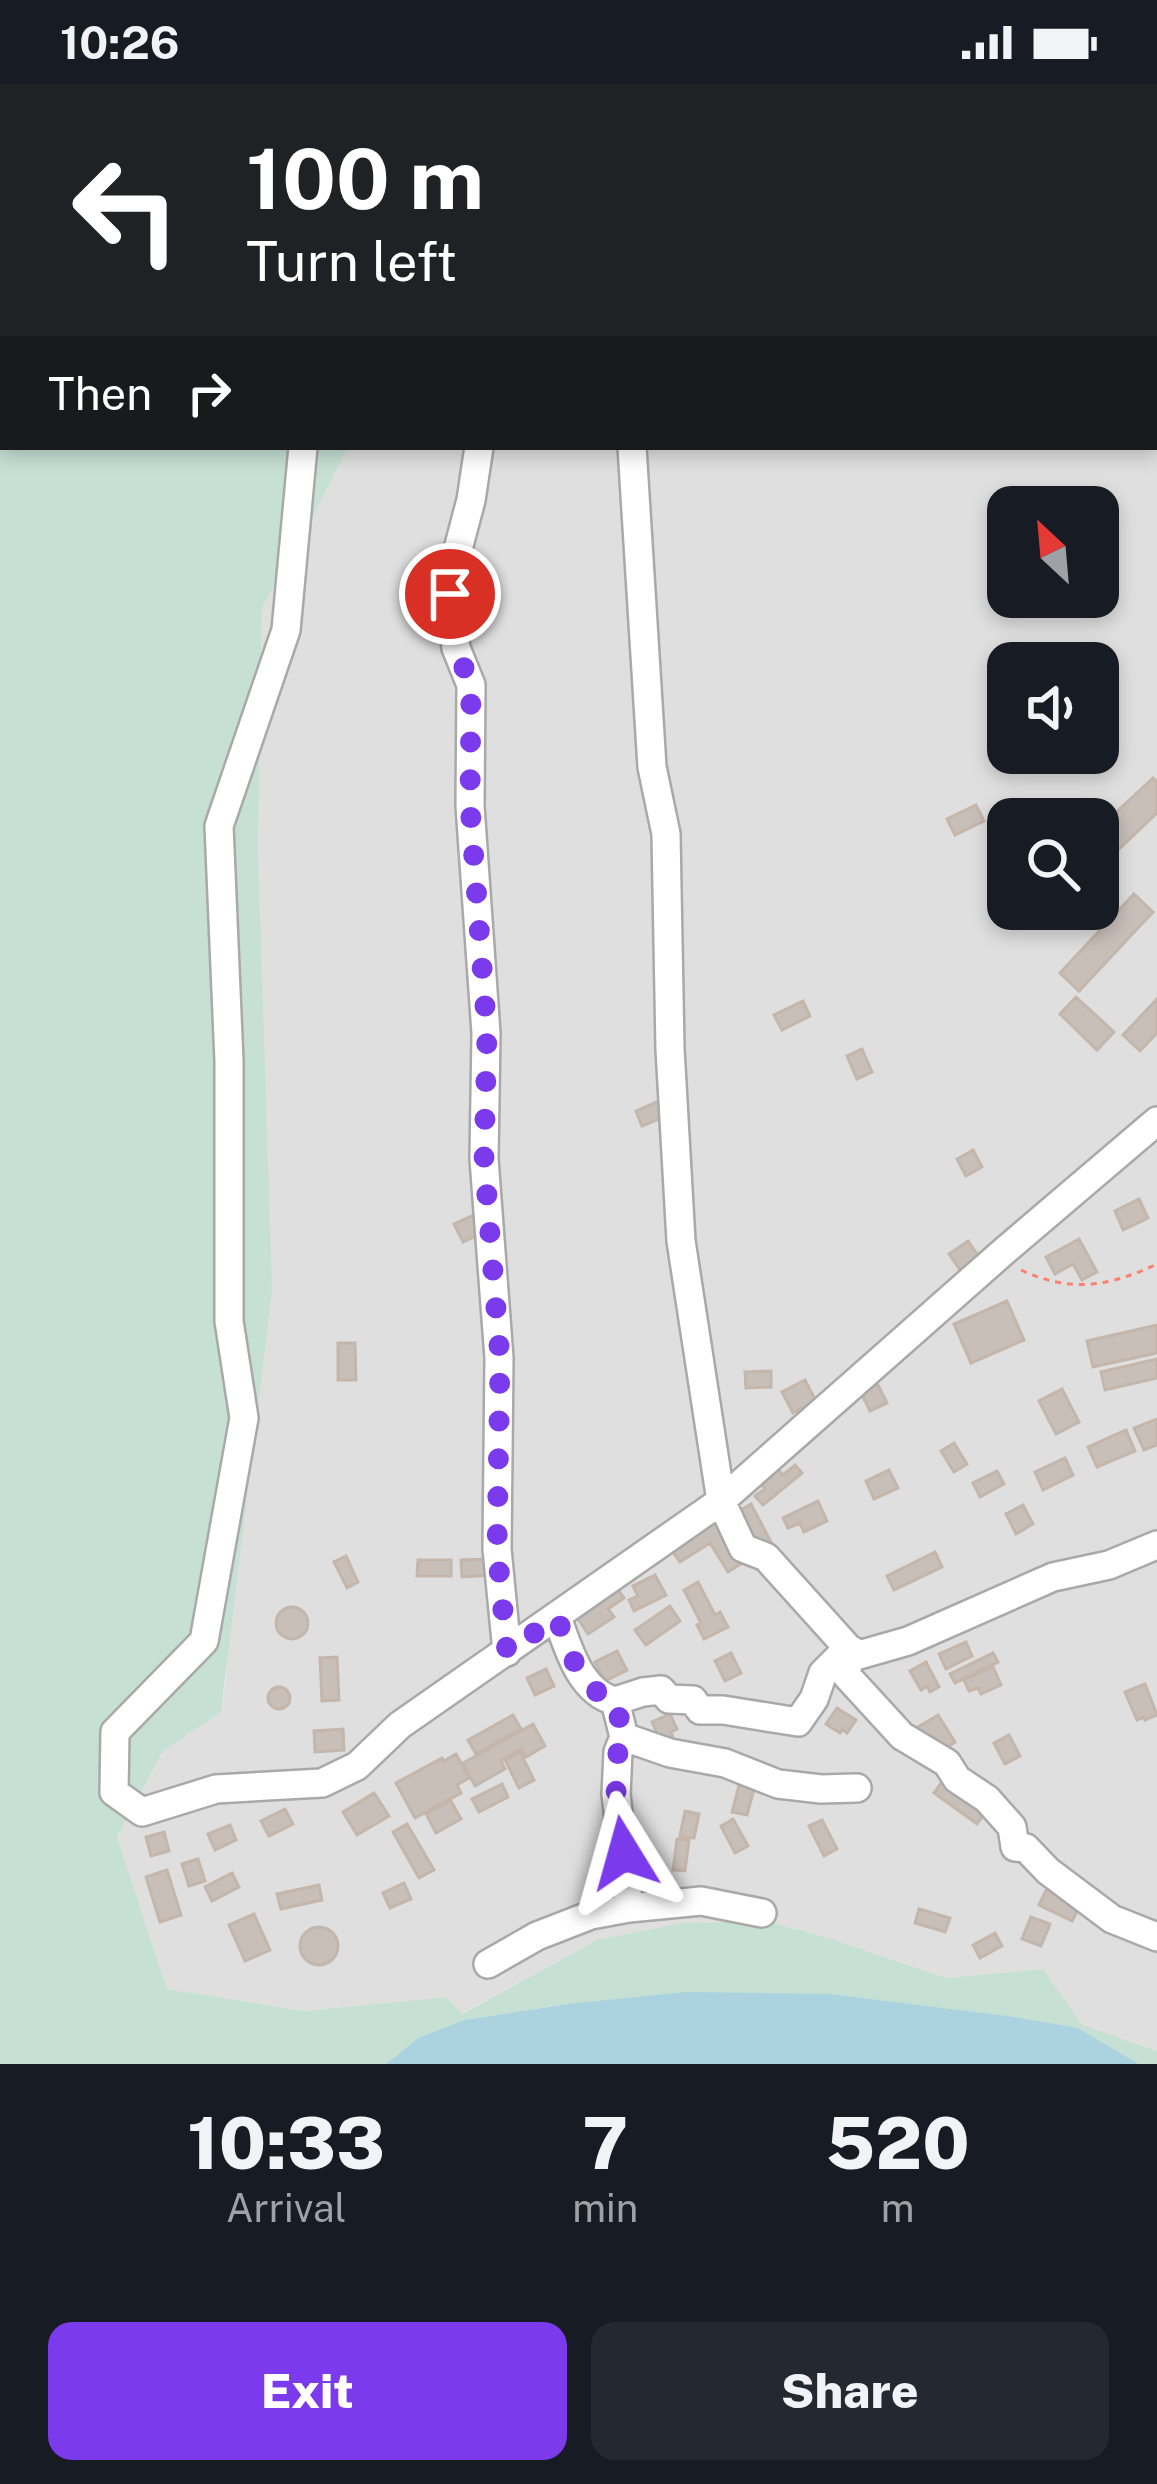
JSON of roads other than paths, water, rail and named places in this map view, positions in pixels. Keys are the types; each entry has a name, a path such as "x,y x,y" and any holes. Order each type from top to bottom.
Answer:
{"street":[{"path":"303,450 286,630 220,826 229,1061 229,1321 244,1418 204,1641 115,1732 114,1792 142,1812 216,1790 322,1784 357,1766 400,1725 722,1501 1157,1121"},
{"path":"479,450 450,594 456,648 471,685 470,806 487,1033 484,1159 500,1358 497,1549 507,1652"},
{"path":"632,450 652,767 666,834 670,1049 681,1241 722,1501 743,1548 766,1557 859,1655 908,1641 1053,1577 1109,1564 1157,1545"},
{"path":"557,1617 573,1663 602,1697 615,1701 661,1690 669,1699 693,1700 700,1709 798,1722 814,1699 823,1673 848,1648"},
{"path":"848,1648 847,1676 902,1736 947,1762 957,1779 987,1799 1012,1827 1015,1847 1026,1849 1112,1918 1157,1937"},
{"path":"615,1701 624,1737 618,1751 616,1794 629,1908"},
{"path":"624,1737 670,1753 725,1763 778,1784 856,1788"},
{"path":"488,1964 537,1936 591,1915 701,1901 762,1913"}],"water":[{"path":"686,1992 829,1994 1007,2016 1078,2028 1139,2064 386,2064 418,2038 464,2020"}]}
